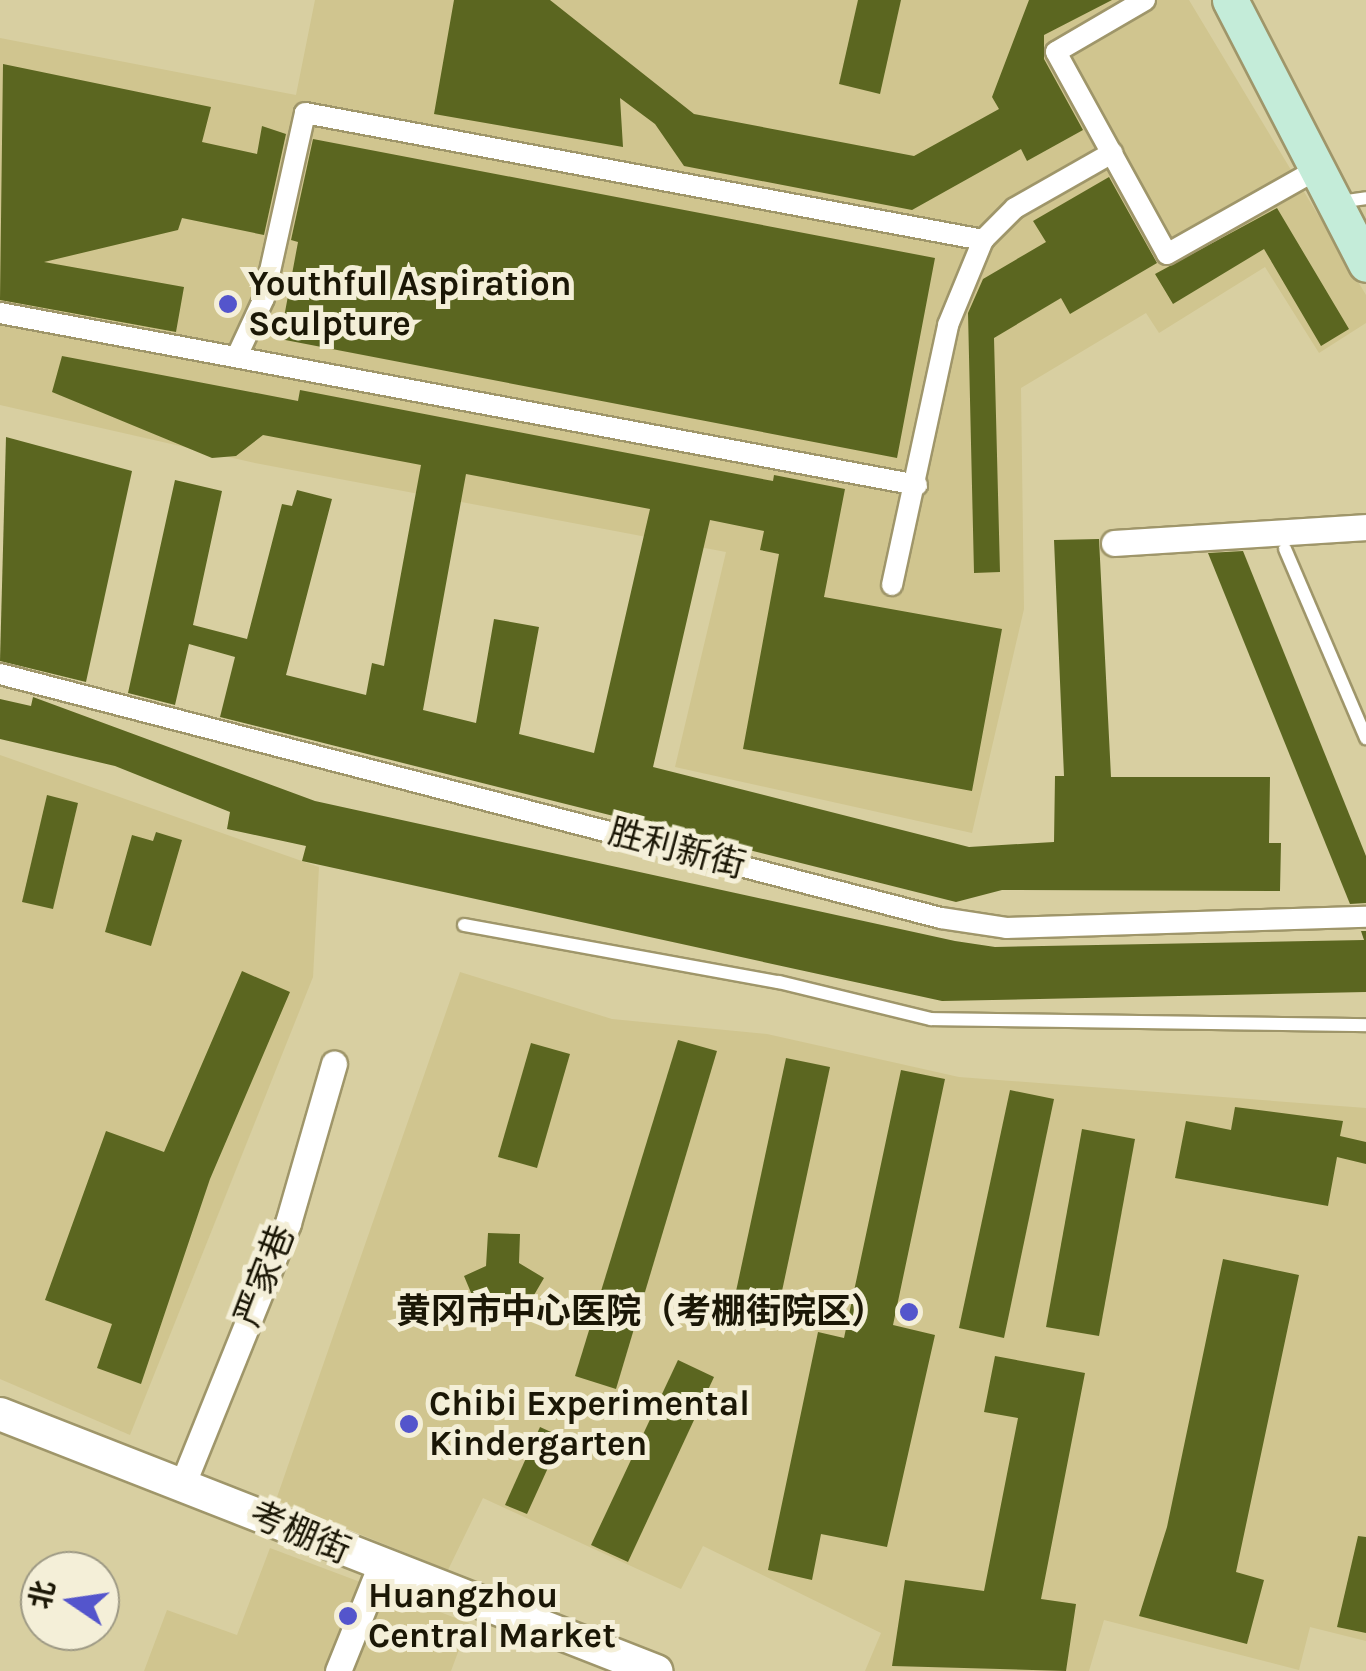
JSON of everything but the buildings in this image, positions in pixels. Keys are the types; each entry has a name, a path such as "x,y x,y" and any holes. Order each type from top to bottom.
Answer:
{"main road":[{"path":"1230,0 1318,169 1351,200 1366,264"}],"street":[{"path":"1145,0 1056,52 1167,254 1318,169"},
{"path":"237,356 264,298 305,113 983,240"},
{"path":"892,585 917,486 948,325 983,240 1016,208 1112,152"},
{"path":"0,314 917,486"},
{"path":"1114,543 1366,527"},
{"name":"胜利新街","path":"0,674 941,918 1006,928 1366,917"},
{"name":"严家巷","path":"183,1484 288,1223 334,1064"},
{"name":"考棚街","path":"0,1414 183,1484 380,1567 651,1670"},
{"path":"338,1671 380,1567"}],"lane":[{"path":"1285,549 1366,738"},
{"path":"464,925 604,957 932,1018 1366,1025"}],"shaded area":[{"path":"315,0 1189,0 1366,295 1366,323 1319,353 1265,267 1159,333 1146,313 1021,388 1024,609 972,833 675,767 726,552 255,463 0,405 0,38 296,95"},
{"path":"0,755 319,867 313,977 130,1435 0,1379"},
{"name":"黄冈市中心医院（考棚街院区）","path":"460,972 612,1019 767,1034 959,1077 1366,1108 1366,1641 1310,1627 1299,1670 1104,1620 1089,1671 865,1671 881,1633 703,1546 681,1589 483,1498 448,1570 276,1500"},
{"name":"Huangzhou Central Market","path":"270,1548 469,1623 451,1671 144,1671 167,1610 237,1635"}],"place":[{"name":"Youthful Aspiration Sculpture","path":"228,304"},
{"name":"黄冈市中心医院（考棚街院区）","path":"909,1312"},
{"name":"Chibi Experimental Kindergarten","path":"409,1424"},
{"name":"Huangzhou Central Market","path":"348,1616"}]}
